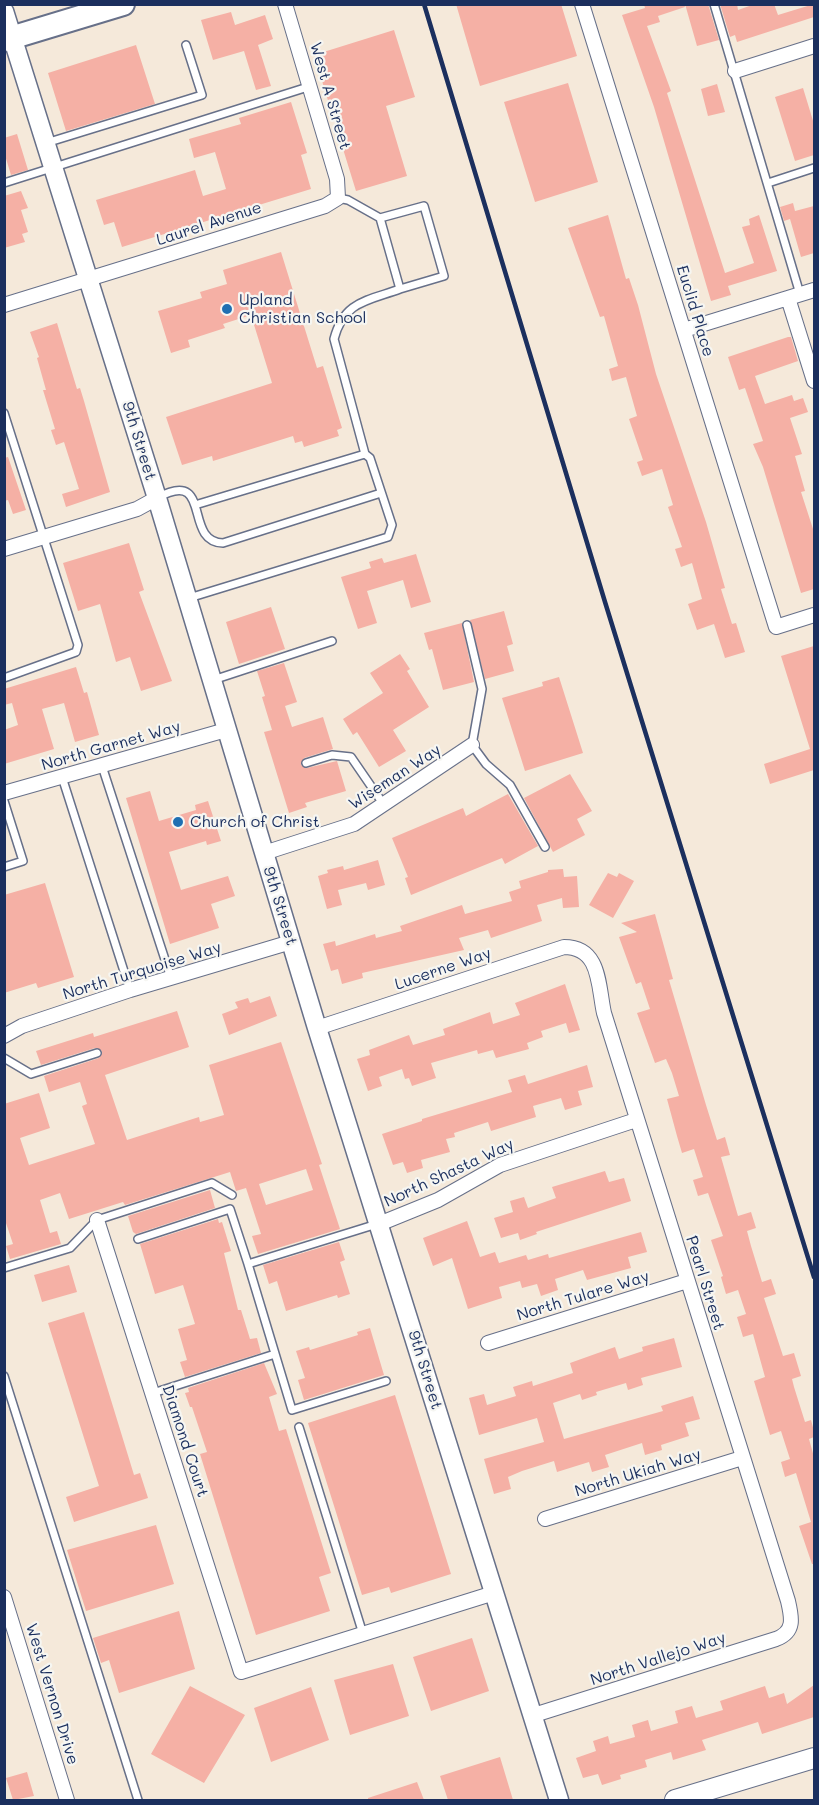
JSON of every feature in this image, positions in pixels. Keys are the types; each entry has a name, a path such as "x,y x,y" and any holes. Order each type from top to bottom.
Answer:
{"main road":[{"path":"9,38 123,4"},
{"path":"675,1800 697,1797 814,1758"}],"street":[{"name":"West A Street","path":"285,4 337,179 338,198"},
{"name":"Euclid Place","path":"584,5 776,627 814,615"},
{"name":"9th Street","path":"4,11 9,38 54,167 89,279 317,1029 534,1714 559,1800"},
{"path":"735,71 814,46"},
{"name":"Laurel Avenue","path":"4,305 325,206 338,198"},
{"path":"684,330 814,290"},
{"path":"794,296 814,381"},
{"path":"4,549 137,509 157,498"},
{"name":"North Garnet Way","path":"4,793 226,730"},
{"name":"Wiseman Way","path":"264,853 354,824 472,745"},
{"name":"North Turquoise Way","path":"4,1036 22,1026 130,990 291,942"},
{"name":"Lucerne Way","path":"317,1029 552,950 564,947 581,949"},
{"name":"Pearl Street","path":"581,949 592,959 595,967 604,1013 636,1120 790,1610 789,1631"},
{"name":"North Shasta Way","path":"379,1224 438,1200 500,1165 636,1120"},
{"name":"Diamond Court","path":"97,1220 242,1672 363,1634"},
{"name":"North Tulare Way","path":"488,1343 687,1281"},
{"name":"North Ukiah Way","path":"545,1519 742,1458"},
{"path":"363,1634 494,1593"},
{"name":"West Vernon Drive","path":"4,1597 67,1800"},
{"name":"North Vallejo Way","path":"534,1714 776,1639 789,1631"}],"lane":[{"path":"714,4 768,183 794,296"},
{"path":"46,143 202,95 186,45"},
{"path":"4,183 311,86"},
{"path":"768,183 814,168"},
{"path":"187,598 388,537 392,525 370,458 365,454 334,339 338,323 349,308 444,276 424,206 380,218 348,200 338,198"},
{"path":"380,218 400,289"},
{"path":"4,413 6,426 46,537 78,645 76,652 66,658 4,678"},
{"path":"195,505 365,454"},
{"path":"157,498 177,488 191,495 205,536 213,543 223,543 381,493"},
{"path":"467,625 482,689 472,745 486,764 510,785 545,847"},
{"path":"211,681 332,641"},
{"path":"306,762 332,754 351,757 385,805"},
{"path":"102,765 171,978"},
{"path":"62,777 130,990"},
{"path":"4,801 23,861 4,867"},
{"path":"4,1058 32,1074 98,1053"},
{"path":"4,1268 70,1248 97,1220 212,1183 232,1195"},
{"path":"138,1239 230,1209 292,1410 386,1381"},
{"path":"248,1264 379,1224"},
{"path":"153,1393 275,1354"},
{"path":"4,1376 138,1800"},
{"path":"298,1427 363,1634"}],"building":[{"path":"456,4 561,4 577,56 480,86"},
{"path":"644,4 684,4 685,7 658,16 660,22 647,26 671,91 667,93 725,273 754,263 742,227 750,225 749,219 759,215 777,271 728,286 731,295 711,301 654,107 622,15 645,8"},
{"path":"685,4 708,4 719,40 697,46"},
{"path":"720,4 737,4 738,10 755,4 774,4 778,15 814,4 814,17 737,42 735,35 730,37"},
{"path":"231,12 235,25 265,15 273,39 258,45 271,86 256,90 244,51 213,60 201,20"},
{"path":"394,30 415,97 386,106 407,176 356,191 314,55"},
{"path":"136,45 155,104 66,131 48,73"},
{"path":"568,83 598,182 535,202 504,102"},
{"path":"717,84 725,112 708,116 701,89"},
{"path":"803,88 814,124 814,155 795,161 775,97"},
{"path":"291,102 307,153 301,155 311,189 122,247 114,222 104,225 96,200 195,170 203,196 226,189 215,152 194,158 189,139 241,124 239,118"},
{"path":"17,134 28,170 11,175 4,152 4,138"},
{"path":"21,191 28,208 21,210 28,232 22,234 25,242 4,248 4,196"},
{"path":"793,203 795,211 814,206 814,253 801,257 790,219 784,221 780,207"},
{"path":"608,215 626,279 629,278 638,305 656,374 706,522 725,588 721,589 732,624 736,623 745,652 725,658 714,624 697,630 688,604 702,599 692,563 681,567 675,549 682,547 668,507 673,505 662,469 642,476 637,462 643,460 629,419 637,416 626,377 612,381 609,369 618,366 604,316 600,317 568,228"},
{"path":"281,252 317,368 323,366 342,428 337,430 339,436 304,447 302,441 295,443 293,436 213,461 212,456 182,465 166,417 272,383 251,315 223,324 225,328 188,340 190,347 171,353 158,311 202,298 200,292 227,284 223,270"},
{"path":"57,323 77,389 80,388 110,492 66,507 62,494 79,489 64,442 56,445 51,430 55,429 43,390 46,390 37,358 39,357 30,332"},
{"path":"791,337 798,361 755,376 765,404 792,395 794,401 803,398 808,412 790,418 802,454 795,456 805,491 801,492 814,532 814,589 801,593 763,467 753,444 763,441 745,388 739,390 728,357"},
{"path":"8,457 26,510 13,514 8,500 4,501 4,458"},
{"path":"129,543 144,590 139,592 172,681 141,691 130,657 116,662 100,604 78,611 63,563"},
{"path":"416,554 431,602 411,608 403,580 367,591 377,623 358,629 341,577 371,568 369,562 382,558 384,563"},
{"path":"271,607 285,649 239,664 226,622"},
{"path":"504,611 513,644 507,646 514,671 485,679 470,620"},
{"path":"462,623 474,682 443,690 432,649 429,650 424,633"},
{"path":"814,646 814,770 770,784 764,764 810,749 781,656"},
{"path":"400,654 410,669 407,671 429,707 393,730 406,751 379,767 357,732 353,735 343,719 383,693 370,673"},
{"path":"284,663 297,702 285,706 292,727 323,717 333,749 304,758 301,765 307,768 337,761 346,791 305,803 307,807 289,813 264,732 272,730 257,671"},
{"path":"76,667 84,693 87,692 99,735 75,742 64,703 42,709 54,749 4,764 4,730 18,725 12,703 4,705 4,689"},
{"path":"559,677 583,753 525,771 502,698 543,686 542,682"},
{"path":"570,774 592,811 577,819 585,835 553,852 524,798"},
{"path":"150,791 159,821 196,810 195,805 208,801 221,841 207,845 206,841 169,852 181,890 228,876 235,896 211,904 219,928 170,944 126,798"},
{"path":"508,794 538,846 505,864 502,858 411,895 405,878 408,877 392,838 463,808 466,816"},
{"path":"378,860 385,885 368,890 366,883 338,890 342,905 327,909 318,876 328,873 327,870 343,866 344,870"},
{"path":"563,869 564,877 577,876 579,907 563,908 562,898 537,905 542,921 491,938 488,930 459,938 464,950 362,973 363,978 342,984 338,969 331,971 323,944 335,941 336,946 375,934 376,938 402,931 400,926 462,905 465,914 512,901 509,892 521,888 519,881 548,872 548,870"},
{"path":"608,873 617,877 619,873 634,881 613,918 589,905"},
{"path":"45,883 74,977 38,988 36,983 4,993 4,895"},
{"path":"655,914 673,979 669,980 706,1105 717,1140 725,1137 730,1155 721,1157 738,1216 751,1212 756,1228 747,1231 751,1246 762,1282 771,1279 776,1294 764,1298 783,1356 794,1353 801,1376 792,1379 805,1422 811,1420 814,1431 814,1437 809,1439 814,1457 814,1564 812,1564 799,1526 811,1522 796,1473 785,1477 781,1462 790,1459 781,1431 770,1435 754,1381 765,1377 753,1334 743,1337 737,1317 746,1314 738,1290 726,1294 721,1277 723,1276 711,1240 723,1236 708,1193 698,1196 693,1180 703,1177 694,1149 682,1153 677,1136 667,1099 679,1096 672,1073 666,1059 655,1063 637,1013 650,1009 641,982 636,984 619,937 637,932 621,923"},
{"path":"565,984 580,1030 569,1033 566,1023 541,1031 543,1037 527,1043 529,1049 496,1058 493,1050 478,1054 477,1050 431,1063 436,1078 412,1086 409,1078 405,1079 402,1069 379,1077 382,1086 368,1091 357,1059 370,1055 369,1050 409,1035 413,1045 445,1035 443,1029 490,1012 493,1024 520,1015 515,1003"},
{"path":"270,996 277,1016 229,1035 222,1014 238,1008 235,1002 248,998 250,1003"},
{"path":"177,1011 189,1047 105,1075 127,1140 199,1117 200,1122 224,1115 209,1065 281,1042 322,1164 319,1165 340,1229 258,1254 252,1236 261,1234 246,1188 236,1191 230,1172 125,1205 123,1202 69,1219 60,1193 40,1200 50,1233 57,1231 61,1244 10,1259 6,1246 13,1244 4,1217 4,1104 39,1093 50,1128 20,1138 29,1165 95,1144 82,1106 87,1104 80,1082 49,1092 44,1076 99,1058 102,1051 95,1048 41,1065 36,1051 93,1033 94,1037","holes":["306,1169 313,1190 266,1205 259,1184"]},
{"path":"587,1065 593,1087 578,1091 582,1105 565,1110 561,1098 533,1106 536,1117 491,1131 488,1122 454,1133 455,1137 446,1139 450,1152 421,1160 423,1168 407,1173 403,1162 393,1165 382,1134 422,1121 422,1119 512,1092 508,1080 525,1075 528,1084"},
{"path":"605,1171 609,1182 624,1178 631,1201 536,1232 537,1234 520,1240 518,1233 501,1238 494,1218 513,1212 510,1201 524,1197 528,1208 556,1198 552,1187"},
{"path":"210,1190 215,1208 136,1234 133,1232 128,1216"},
{"path":"218,1219 219,1223 222,1222 231,1251 224,1253 238,1310 241,1310 250,1339 257,1338 261,1353 185,1377 180,1362 187,1360 178,1329 195,1324 183,1285 155,1294 140,1244"},
{"path":"467,1221 480,1257 495,1252 499,1263 526,1255 528,1260 548,1254 549,1258 641,1232 647,1252 628,1257 631,1268 587,1280 583,1270 555,1279 558,1290 541,1296 537,1284 522,1288 520,1281 499,1287 502,1298 468,1309 452,1258 433,1266 423,1238"},
{"path":"339,1242 345,1260 340,1262 350,1294 338,1298 337,1295 286,1311 277,1281 269,1284 263,1265"},
{"path":"69,1265 77,1292 42,1302 34,1275"},
{"path":"84,1312 134,1475 140,1473 148,1498 74,1522 66,1497 99,1486 48,1323"},
{"path":"370,1328 384,1375 304,1400 298,1380 305,1378 296,1351 309,1347 310,1350 358,1335 357,1332"},
{"path":"674,1338 682,1367 641,1378 643,1385 628,1390 626,1383 596,1392 597,1395 582,1400 580,1394 553,1403 564,1439 663,1411 661,1406 693,1396 700,1419 685,1423 689,1436 661,1445 662,1450 645,1455 642,1443 605,1455 609,1467 592,1472 589,1462 557,1472 554,1461 508,1477 511,1489 494,1494 484,1459 544,1442 537,1418 479,1435 469,1398 484,1394 487,1405 516,1396 513,1387 532,1381 533,1386 573,1373 570,1363 615,1347 619,1359 643,1351 642,1347"},
{"path":"264,1363 277,1394 269,1397 279,1431 286,1429 331,1573 319,1577 330,1611 256,1635 200,1454 207,1452 185,1393 189,1392 188,1388"},
{"path":"395,1395 451,1574 391,1593 389,1587 362,1595 308,1423"},
{"path":"156,1525 174,1584 86,1611 67,1550"},
{"path":"179,1611 195,1669 119,1693 109,1660 101,1663 93,1638"},
{"path":"472,1638 489,1691 431,1711 413,1657"},
{"path":"393,1664 409,1716 350,1735 334,1680"},
{"path":"814,1685 814,1717 762,1734 758,1722 702,1740 706,1750 673,1760 671,1752 645,1760 647,1767 620,1775 621,1779 602,1785 598,1774 583,1778 576,1758 596,1751 593,1741 608,1736 610,1744 635,1737 632,1725 648,1720 651,1731 678,1723 675,1711 692,1706 696,1718 723,1710 720,1701 765,1686 769,1698 784,1693 787,1704"},
{"path":"190,1686 245,1715 204,1783 151,1754"},
{"path":"311,1687 329,1740 271,1762 254,1708"},
{"path":"500,1757 513,1800 448,1800 440,1776"},
{"path":"27,1772 34,1796 13,1800 6,1778"},
{"path":"417,1782 424,1800 368,1800 368,1798"}],"railway":[{"path":"424,4 605,602 814,1277"}],"place":[{"name":"Upland Christian School","path":"227,309"},
{"name":"Church of Christ","path":"178,822"}]}
